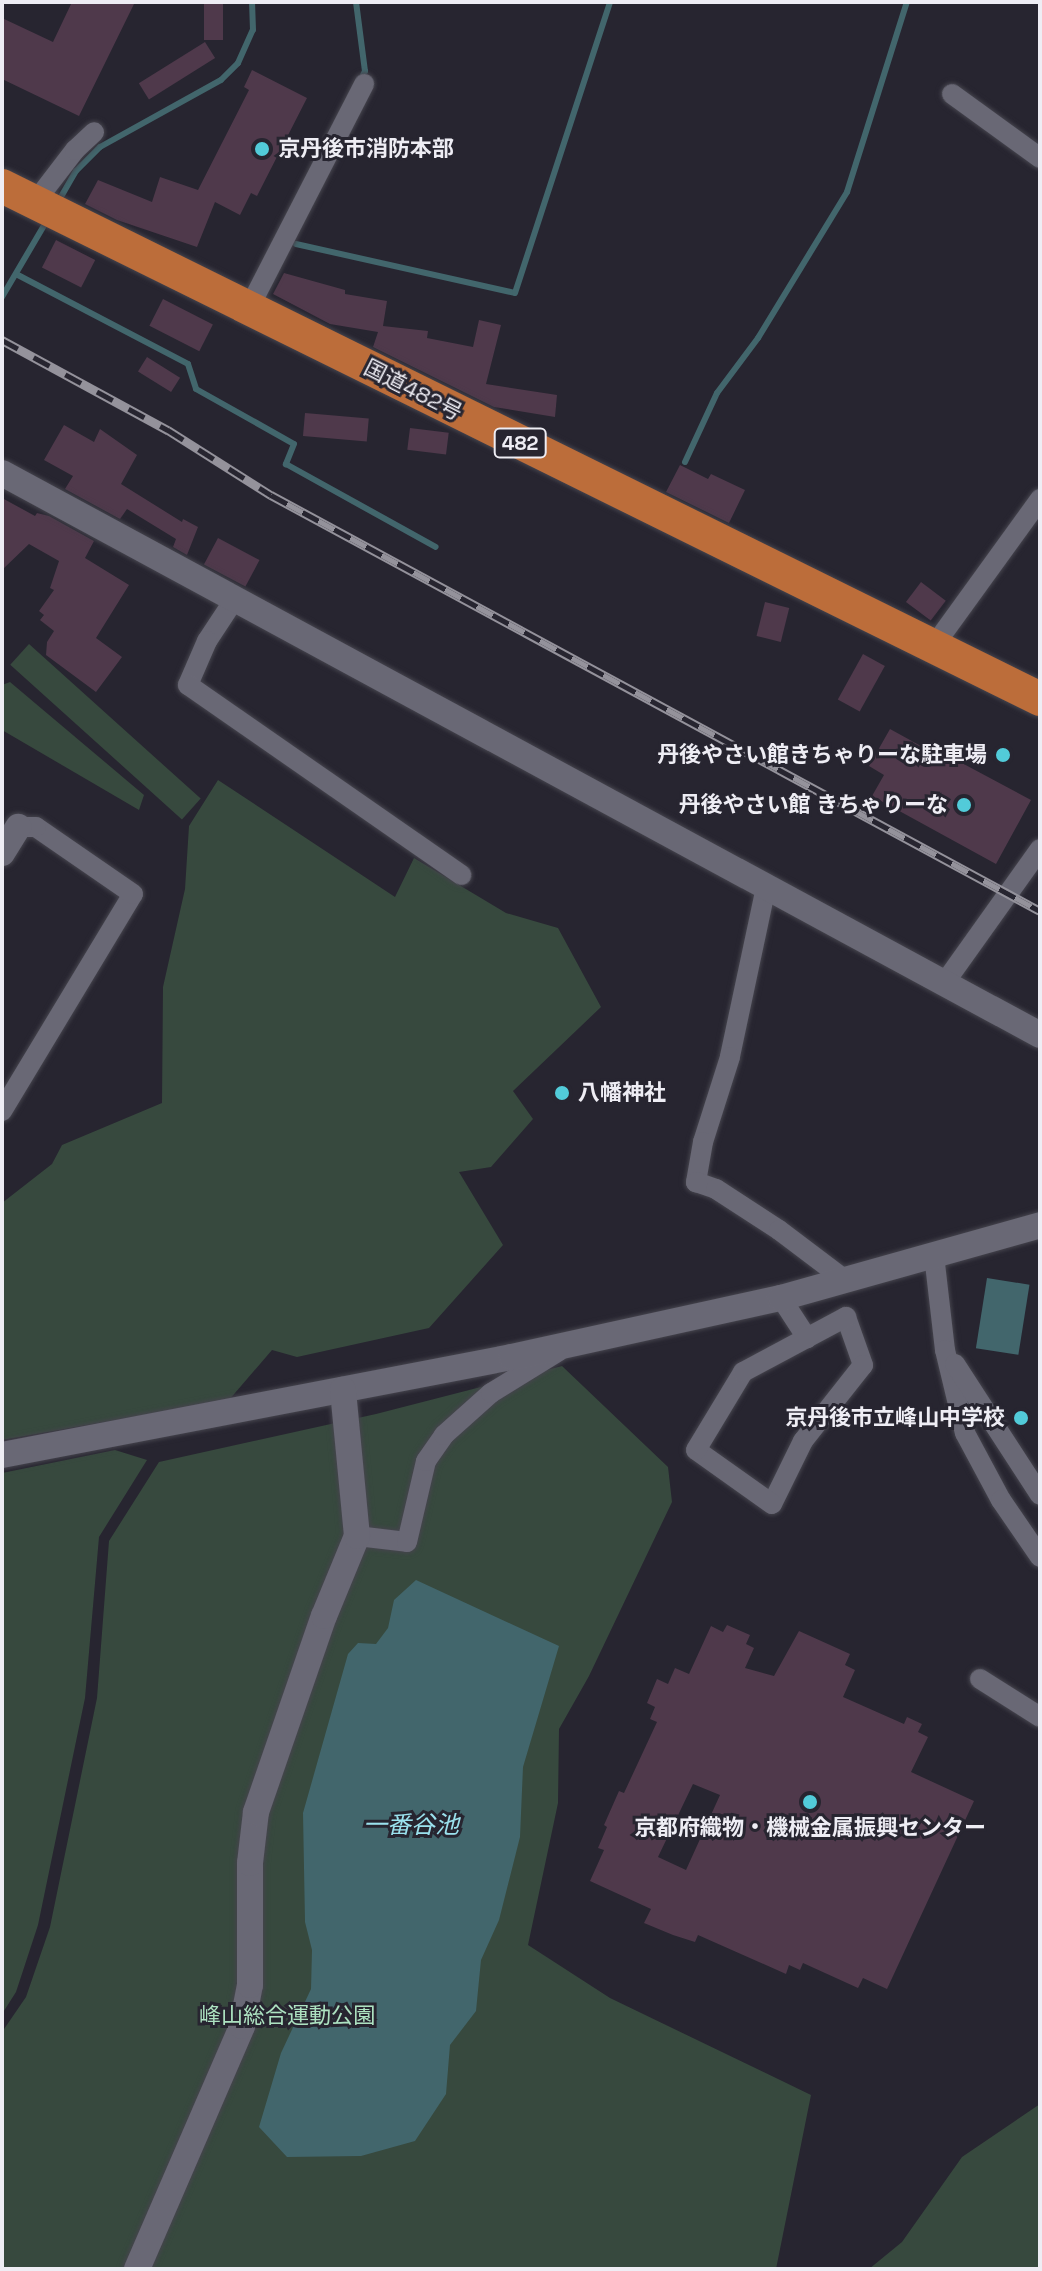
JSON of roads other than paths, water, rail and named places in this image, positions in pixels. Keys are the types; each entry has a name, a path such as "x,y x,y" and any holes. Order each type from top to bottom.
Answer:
{"highway":[{"name":"国道482号","path":"2,186 1040,699"}],"street":[{"path":"249,308 364,84"},
{"path":"952,94 1040,158"},
{"path":"35,202 75,150 94,132"},
{"path":"2,473 1040,1035"},
{"path":"933,647 1040,499"},
{"path":"234,600 207,641 188,685 461,875"},
{"path":"2,853 18,827 36,827 133,894 2,1111"},
{"path":"943,985 1040,849"},
{"path":"766,887 730,1057 703,1142 696,1182 716,1189 779,1230 845,1280"},
{"path":"2,1455 343,1390 781,1298 1040,1225"},
{"path":"934,1255 945,1350 965,1433 1001,1500 1040,1557"},
{"path":"781,1298 807,1338"},
{"path":"846,1317 863,1365 803,1441 772,1504 696,1450 743,1372 807,1338 846,1317"},
{"path":"357,1536 407,1542 426,1461 444,1435 491,1393 571,1344"},
{"path":"945,1350 1040,1495"},
{"path":"137,2269 242,2026 250,1985 250,1863 256,1812 324,1616 357,1536 343,1390"},
{"path":"980,1679 1040,1717"}],"water":[{"path":"987,1278 1029,1285 1018,1355 976,1348"},
{"name":"一番谷池","path":"416,1580 559,1646 523,1767 520,1837 499,1920 481,1960 476,2011 450,2045 446,2094 415,2141 361,2156 287,2157 259,2127 281,2053 311,1989 312,1950 305,1922 303,1813 348,1654 358,1643 376,1644 388,1628 394,1600"}],"waterway":[{"path":"58,202 76,171 100,147 221,80 238,63 253,30 252,2"},
{"path":"356,2 365,71 360,81"},
{"path":"296,244 515,293 610,2"},
{"path":"685,462 717,393 758,338 847,192 907,2"},
{"path":"2,297 46,222"},
{"path":"16,274 188,364 196,389 294,444 286,464 436,547"}],"railway":[{"path":"2,340 168,430 271,495 1040,911"}],"place":[{"name":"京丹後市消防本部","path":"262,149"},
{"name":"丹後やさい館きちゃりーな駐車場","path":"1003,755"},
{"name":"丹後やさい館 きちゃりーな","path":"964,805"},
{"name":"八幡神社","path":"562,1093"},
{"name":"京丹後市立峰山中学校","path":"1021,1418"},
{"name":"京都府織物・機械金属振興センター","path":"810,1802"}],"park label":[{"name":"峰山総合運動公園","path":"287,2016"}]}
